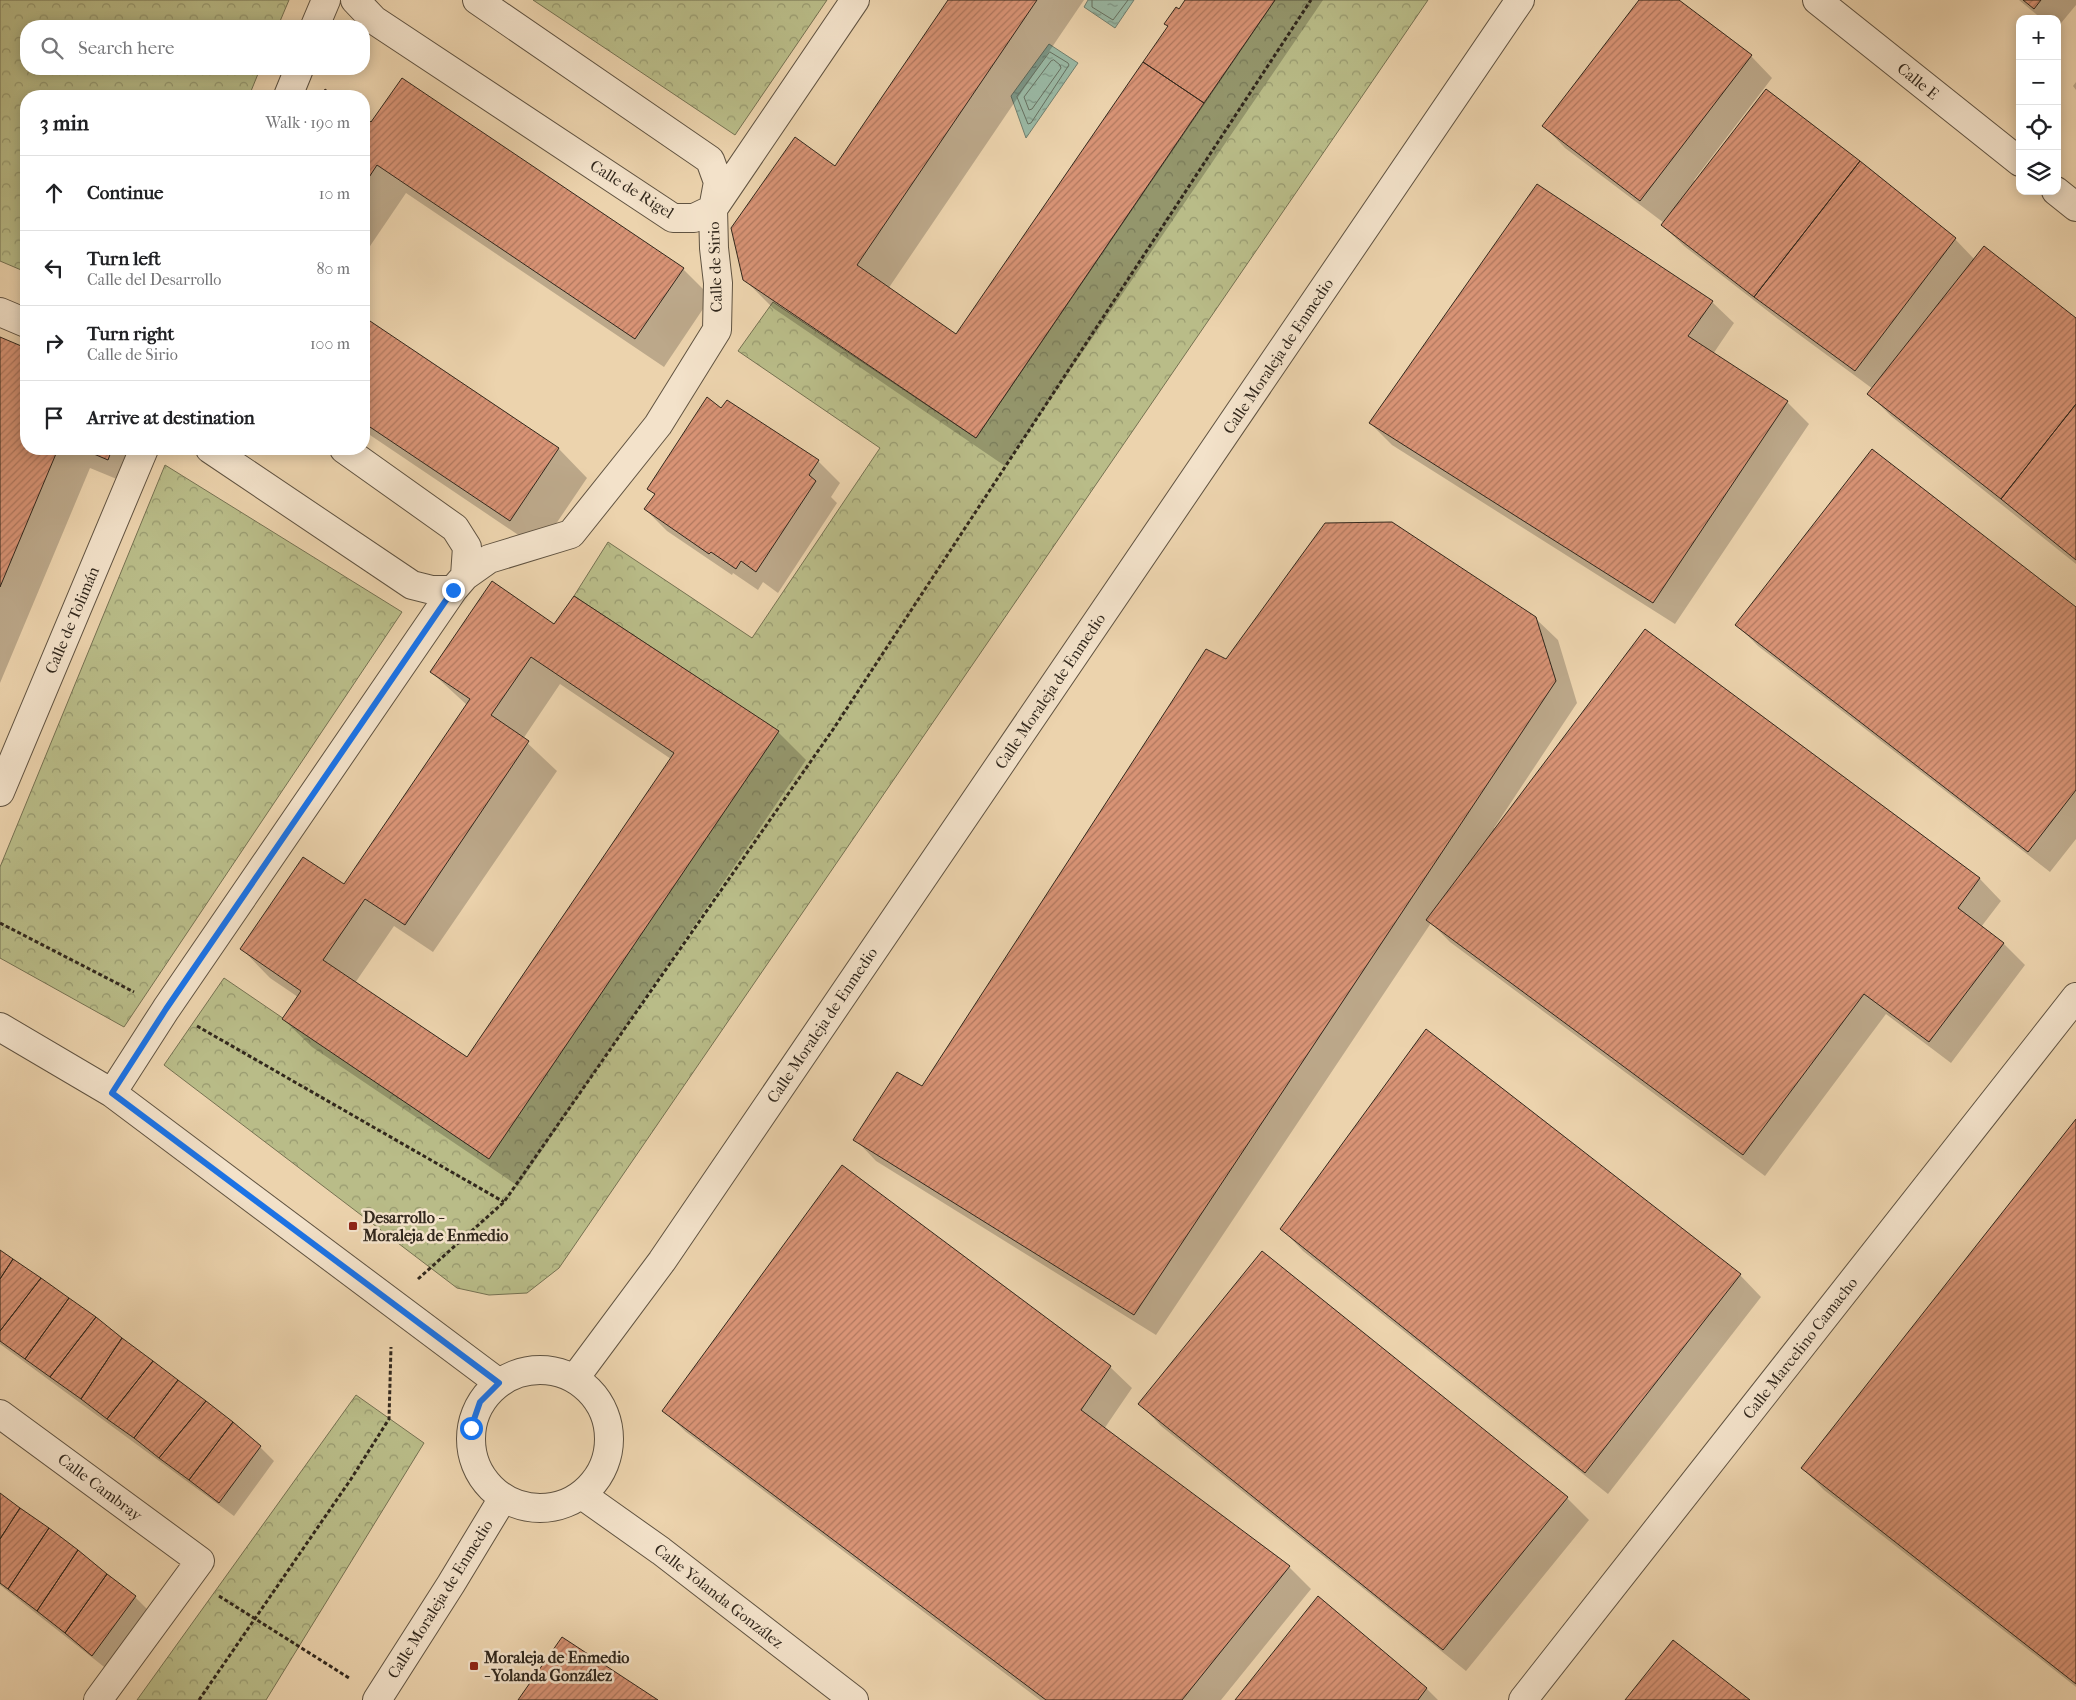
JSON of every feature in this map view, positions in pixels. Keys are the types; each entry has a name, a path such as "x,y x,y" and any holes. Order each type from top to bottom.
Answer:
{"street":[{"path":"318,20 326,0"},
{"name":"Calle de Rigel","path":"354,0 374,20 673,218 694,218 713,209"},
{"path":"477,0 710,160 718,182 713,209"},
{"name":"Calle de Sirio","path":"112,1093 166,1009 459,583 489,559 571,534 658,425 717,330 718,283 714,248 713,209 855,0"},
{"name":"Calle Moraleja de Enmedio","path":"575,1378 662,1261 1520,0"},
{"name":"Calle E","path":"1817,0 2016,159"},
{"path":"290,90 297,75"},
{"path":"2061,195 2076,207"},
{"path":"0,312 20,320"},
{"name":"Calle de Tolimán","path":"0,792 141,455"},
{"path":"219,455 412,585 432,590 459,583 466,547 455,528 352,455"},
{"name":"Calle Marcelino Camacho","path":"1523,1700 2076,997"},
{"path":"0,1027 112,1093 499,1383"},
{"path":"536,1369 556,1371 575,1378 596,1397 608,1421 609,1449 600,1475 582,1495 559,1506 535,1509 518,1505 503,1498 483,1480 472,1455 471,1428 480,1402 499,1383 517,1373 536,1369"},
{"name":"Calle Cambray","path":"0,1414 195,1568"},
{"name":"Calle Yolanda González","path":"582,1495 661,1551 854,1700"},
{"name":"Calle Moraleja de Enmedio","path":"378,1698 452,1584 503,1498"},
{"path":"98,1700 195,1568"}],"path":[{"path":"198,1700 351,1479 389,1418 392,1302 504,1202 834,728 1311,0"},
{"path":"0,923 166,1009 504,1202"},
{"path":"195,1568 254,1620 378,1698"}],"green space":[{"path":"0,0 289,0 281,20 20,20 20,75 258,75 251,90 20,90 20,269 0,261"},
{"path":"533,0 827,0 735,135"},
{"path":"1275,0 1428,0 559,1268 527,1293 489,1295 457,1288 164,1065 224,978 488,1158 778,731 574,596 608,542 752,638 880,448 738,351 773,302 976,438"},
{"path":"165,465 402,612 124,1027 0,958 0,867"},
{"path":"356,1395 424,1443 266,1700 137,1700"}],"water":[{"path":"1088,0 1134,0 1115,28 1084,7"},
{"path":"1049,44 1078,63 1026,138 1011,96"}],"building":[{"path":"948,0 1037,0 857,265 956,334 1143,62 1204,103 976,438 743,280 731,228 795,137 835,166"},
{"path":"1185,0 1275,0 1204,103 1143,62 1168,26 1164,24 1176,7 1179,9"},
{"path":"1639,0 1679,0 1752,55 1640,201 1542,126"},
{"path":"2023,0 2041,0 2034,9"},
{"path":"402,78 684,268 635,339 377,165 370,176 371,122"},
{"path":"1766,89 1860,161 1754,297 1661,225"},
{"path":"1860,161 1956,238 1855,371 1754,297"},
{"path":"1537,184 1713,301 1688,336 1788,401 1653,603 1369,423"},
{"path":"1984,246 2076,318 2076,404 2001,499 1867,394"},
{"path":"370,321 559,448 510,521 370,427"},
{"path":"0,337 20,345 20,455 55,455 0,587"},
{"path":"707,397 721,408 727,400 819,460 809,475 816,481 756,572 741,561 736,569 711,552 709,554 644,509 655,494 647,489"},
{"path":"2076,404 2076,560 2001,499"},
{"path":"1872,449 2076,607 2076,790 2028,852 1735,625"},
{"path":"96,455 110,455 108,460"},
{"path":"1392,522 1536,617 1556,681 1134,1315 853,1140 897,1072 922,1086 1206,649 1226,659 1325,523"},
{"path":"492,581 554,624 574,596 779,731 489,1159 282,1019 301,991 240,949 303,857 344,884 470,699 430,672","holes":["531,657 674,753 467,1057 323,960 365,899 405,925 529,741 491,715"]},
{"path":"1645,629 1980,878 1958,908 2004,943 1929,1042 1864,994 1743,1155 1426,920"},
{"path":"1426,1029 1741,1274 1585,1473 1280,1229"},
{"path":"2076,1119 2076,1684 1801,1468"},
{"path":"842,1165 1111,1366 1081,1410 1290,1566 1182,1700 1046,1700 662,1411"},
{"path":"0,1250 13,1259 0,1279"},
{"path":"1262,1251 1568,1497 1443,1650 1138,1404"},
{"path":"13,1259 41,1278 0,1331 0,1279"},
{"path":"41,1278 69,1298 25,1359 0,1341 0,1331"},
{"path":"69,1298 96,1317 50,1377 25,1359"},
{"path":"96,1317 122,1338 81,1399 50,1377"},
{"path":"122,1338 153,1361 107,1419 81,1399"},
{"path":"153,1361 178,1380 134,1438 107,1419"},
{"path":"178,1380 206,1401 159,1458 134,1438"},
{"path":"206,1401 233,1422 189,1480 159,1458"},
{"path":"233,1422 261,1446 219,1503 189,1480"},
{"path":"0,1493 20,1508 0,1539"},
{"path":"20,1508 49,1528 8,1589 0,1583 0,1539"},
{"path":"49,1528 78,1550 37,1611 8,1589"},
{"path":"78,1550 107,1574 65,1633 37,1611"},
{"path":"107,1574 136,1596 92,1656 65,1633"},
{"path":"1318,1596 1427,1688 1418,1700 1235,1700"},
{"path":"562,1637 658,1700 518,1700"},
{"path":"1673,1640 1750,1700 1625,1700"}],"place":[{"name":"Desarrollo - Moraleja de Enmedio","path":"353,1226"},
{"name":"Moraleja de Enmedio - Yolanda González","path":"474,1666"}],"route":[{"path":"453,590 166,1009 112,1093 499,1383 480,1402 471,1428"}]}
